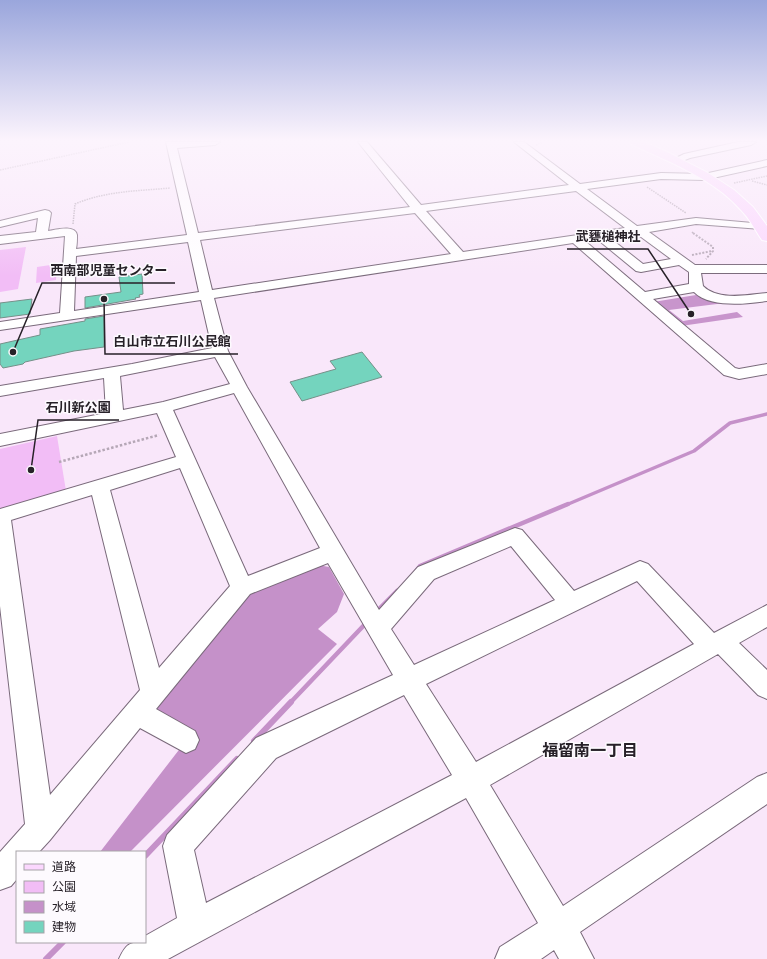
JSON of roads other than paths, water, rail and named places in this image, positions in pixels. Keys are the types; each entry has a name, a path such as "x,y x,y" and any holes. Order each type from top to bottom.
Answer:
{"main road":[{"path":"720,187 742,203 761,226 767,236"}],"street":[{"path":"182,187 220,351 238,387 373,621 471,780 577,959"},
{"path":"400,187 460,256"},
{"path":"71,253 418,209 577,187 695,271 697,287 706,295 742,300 767,297"},
{"path":"0,224 45,213 41,235"},
{"path":"0,326 699,221 761,226"},
{"path":"0,240 67,232 71,234 67,316"},
{"path":"600,236 641,268 681,261"},
{"path":"576,240 730,372 739,374 767,369"},
{"path":"692,269 767,269"},
{"path":"641,297 697,287"},
{"path":"0,391 112,373 220,351"},
{"path":"112,373 115,417"},
{"path":"0,440 163,407 238,387"},
{"path":"163,407 242,588"},
{"path":"40,830 0,517 186,460"},
{"path":"99,486 146,703 186,740"},
{"path":"373,621 426,573 514,536 571,603"},
{"path":"21,851 242,588 334,552"},
{"path":"195,926 178,846 266,748 640,570 716,643 767,687"},
{"path":"136,959 195,926 471,780 767,615"},
{"path":"512,959 767,787"},
{"path":"0,875 16,857"}],"water":[{"path":"318,565 329,567 344,594 337,612 318,629 337,644 131,851 101,851 192,733 158,712 154,706 240,599 259,589"}],"waterway":[{"path":"566,505 694,451 730,423 767,414"},
{"path":"417,570 420,566 568,504"},
{"path":"375,613 397,591"},
{"path":"290,703 368,621"},
{"path":"254,741 291,702"},
{"path":"146,855 237,759"},
{"path":"46,959 62,943"}],"place":[{"name":"白山市立石川公民館","path":"104,299"},
{"name":"武甕槌神社","path":"691,314"},
{"name":"西南部児童センター","path":"13,352"},
{"name":"石川新公園","path":"31,470"}],"district":[{"name":"福留南一丁目","path":"590,750"}]}
